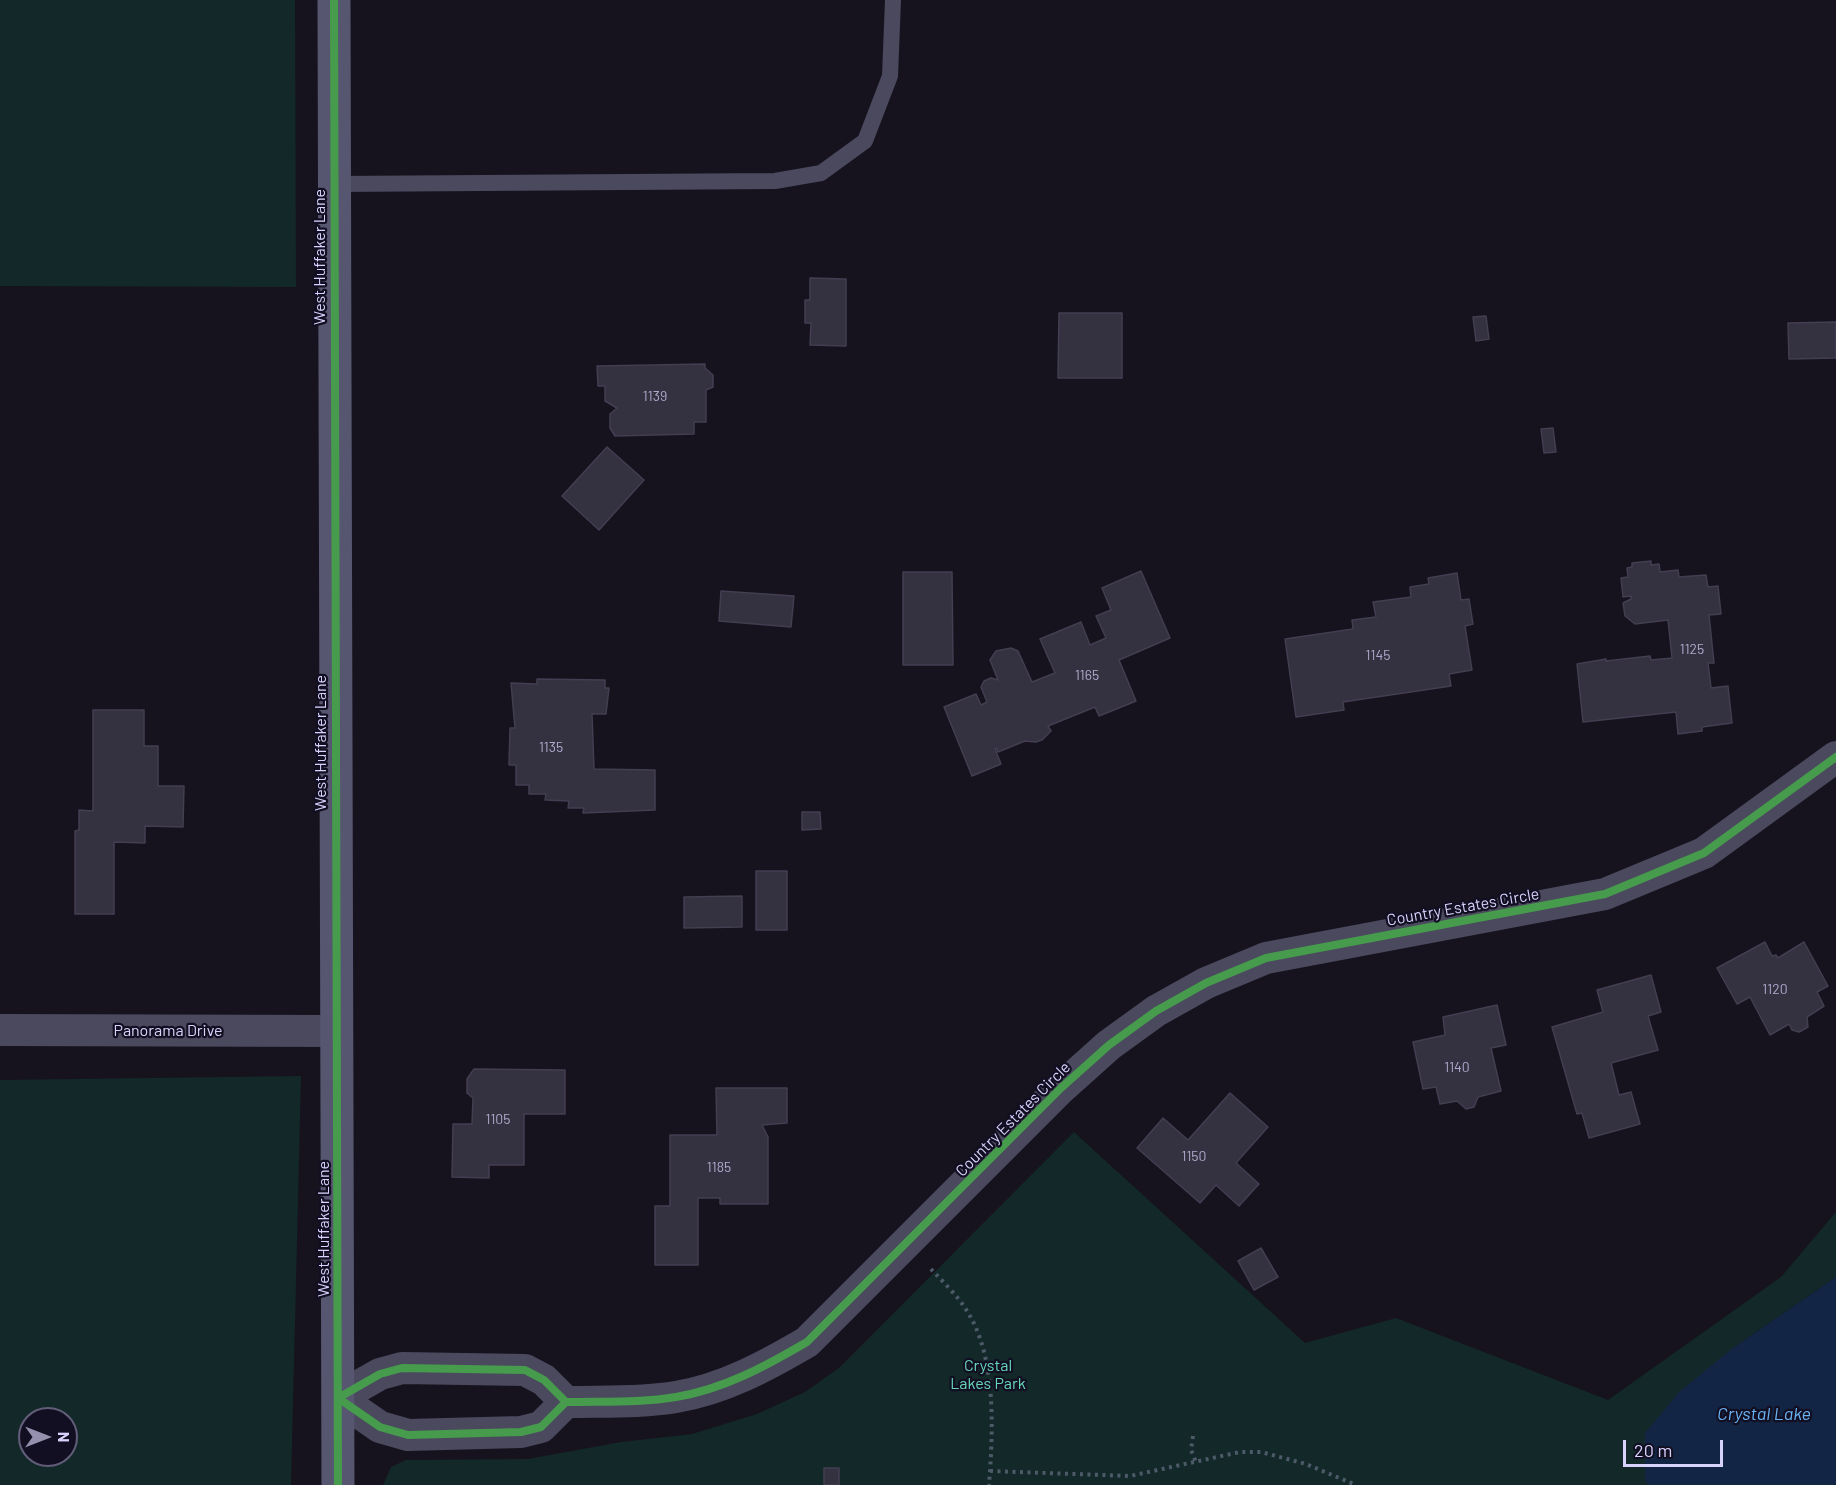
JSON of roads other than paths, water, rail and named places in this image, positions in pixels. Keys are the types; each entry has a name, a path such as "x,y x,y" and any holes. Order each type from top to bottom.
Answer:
{"street":[{"name":"West Huffaker Lane","path":"334,0 338,1485"},
{"name":"Country Estates Circle","path":"566,1402 637,1400 686,1395 715,1387 762,1367 807,1342 1061,1088 1109,1044 1156,1011 1206,983 1266,958 1605,894 1704,853 1836,757"},
{"name":"Panorama Drive","path":"0,1030 336,1031"},
{"path":"402,1368 525,1370 544,1380 566,1402 541,1427 521,1432 408,1435 380,1427 338,1398 380,1374 402,1368"}],"lane":[{"path":"334,184 775,181 821,173 865,141 890,76 893,0"}],"water":[{"name":"Crystal Lake","path":"1836,1277 1836,1485 1648,1485 1645,1479 1645,1433 1679,1392 1733,1348"}],"park label":[{"name":"Crystal Lakes Park","path":"988,1375"}]}
